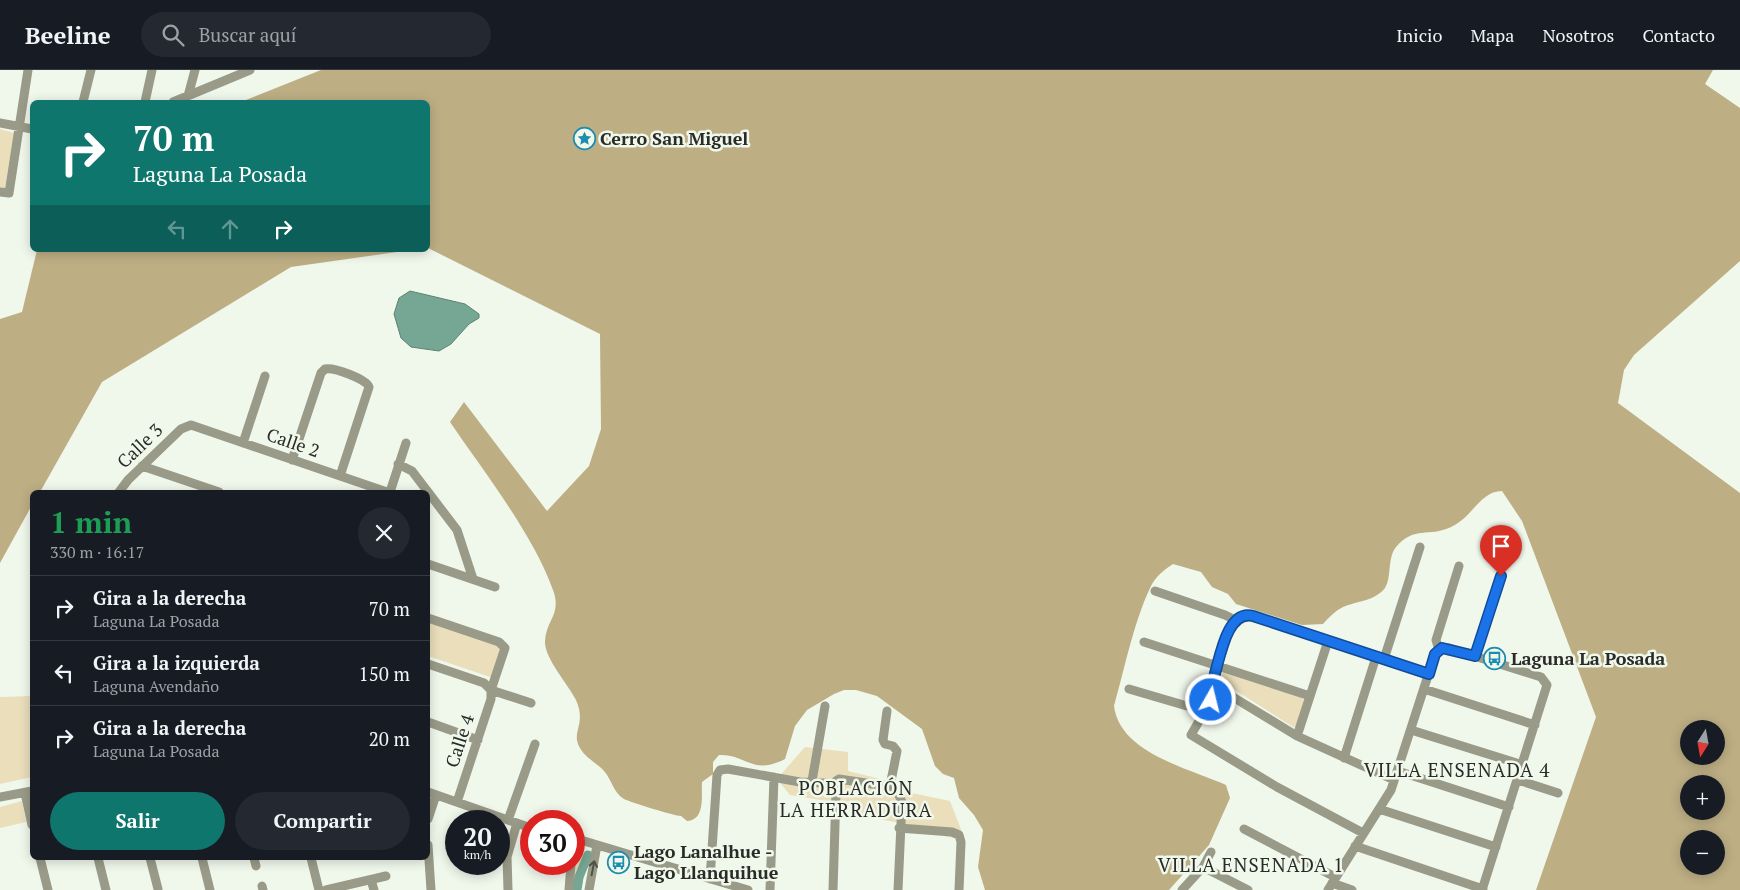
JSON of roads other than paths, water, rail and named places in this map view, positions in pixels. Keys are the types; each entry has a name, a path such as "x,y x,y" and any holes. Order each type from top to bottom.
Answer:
{"street":[{"path":"0,192 9,193 28,70"},
{"path":"84,100 91,70"},
{"path":"145,100 152,70"},
{"path":"188,96 194,70"},
{"path":"178,100 246,71"},
{"path":"0,123 30,129"},
{"path":"292,460 321,373 329,368 364,380 368,384 369,392 340,476"},
{"path":"243,443 265,376"},
{"name":"Calle 2","path":"187,426 382,490"},
{"name":"Calle 3","path":"121,490 125,483 142,466 181,429 187,426"},
{"path":"389,490 406,443"},
{"path":"398,464 412,471 426,490"},
{"path":"142,466 212,490"},
{"path":"430,495 457,530 474,579"},
{"path":"1344,758 1420,548"},
{"path":"430,565 495,587"},
{"path":"1439,650 1436,640 1459,566"},
{"path":"1475,656 1501,576"},
{"path":"1155,591 1235,620"},
{"path":"1394,780 1297,736 1218,688 1214,680 1230,628 1235,620 1243,615 1250,615 1429,674"},
{"name":"Calle 4","path":"430,619 503,644 505,651 492,690 492,699 457,802"},
{"path":"1297,736 1328,641"},
{"path":"1144,642 1310,696"},
{"path":"1331,884 1363,833 1379,809 1394,780 1435,654 1439,650 1449,648 1541,677 1546,682 1546,691 1523,766 1482,890 1355,846"},
{"path":"430,665 484,683 492,690 531,703"},
{"path":"1218,688 1191,735 1277,786 1363,833"},
{"path":"1129,689 1204,711"},
{"path":"1424,689 1535,725"},
{"path":"812,781 825,706"},
{"path":"887,711 883,740 895,747 897,753 890,786"},
{"path":"430,723 478,740"},
{"path":"1411,730 1523,766"},
{"path":"508,890 507,857 513,822 535,744"},
{"path":"710,879 718,772 725,768 774,777 832,784 839,779 890,786 896,789 902,800 899,828 898,890"},
{"path":"1398,771 1509,807"},
{"path":"770,890 774,777"},
{"path":"1518,780 1558,793"},
{"path":"832,784 836,792 833,890"},
{"path":"0,797 29,792"},
{"path":"430,806 432,794 520,824"},
{"path":"1379,809 1496,847"},
{"path":"899,828 952,832 959,835 961,842 959,890"},
{"path":"1244,829 1331,884 1352,890"},
{"path":"585,841 746,890"},
{"path":"589,890 598,845"},
{"path":"1182,890 1203,867 1211,852"},
{"path":"40,860 48,890"},
{"path":"98,860 106,890"},
{"path":"151,860 158,889"},
{"path":"202,860 210,890"},
{"path":"312,860 319,890"},
{"path":"429,860 430,890"},
{"path":"1203,867 1248,890"},
{"path":"569,890 570,875"},
{"path":"326,890 386,876"},
{"path":"371,880 374,890"}],"waterway":[{"path":"577,890 579,877 588,855"}],"place":[{"name":"Cerro San Miguel","path":"584,139"},
{"name":"Laguna La Posada","path":"1495,659"},
{"name":"Lago Lanalhue - Lago Llanquihue","path":"618,862"}],"district":[{"name":"VILLA ENSENADA 4","path":"1457,770"},
{"name":"POBLACIÓN LA HERRADURA","path":"856,799"},
{"name":"VILLA ENSENADA 1","path":"1251,865"}]}
